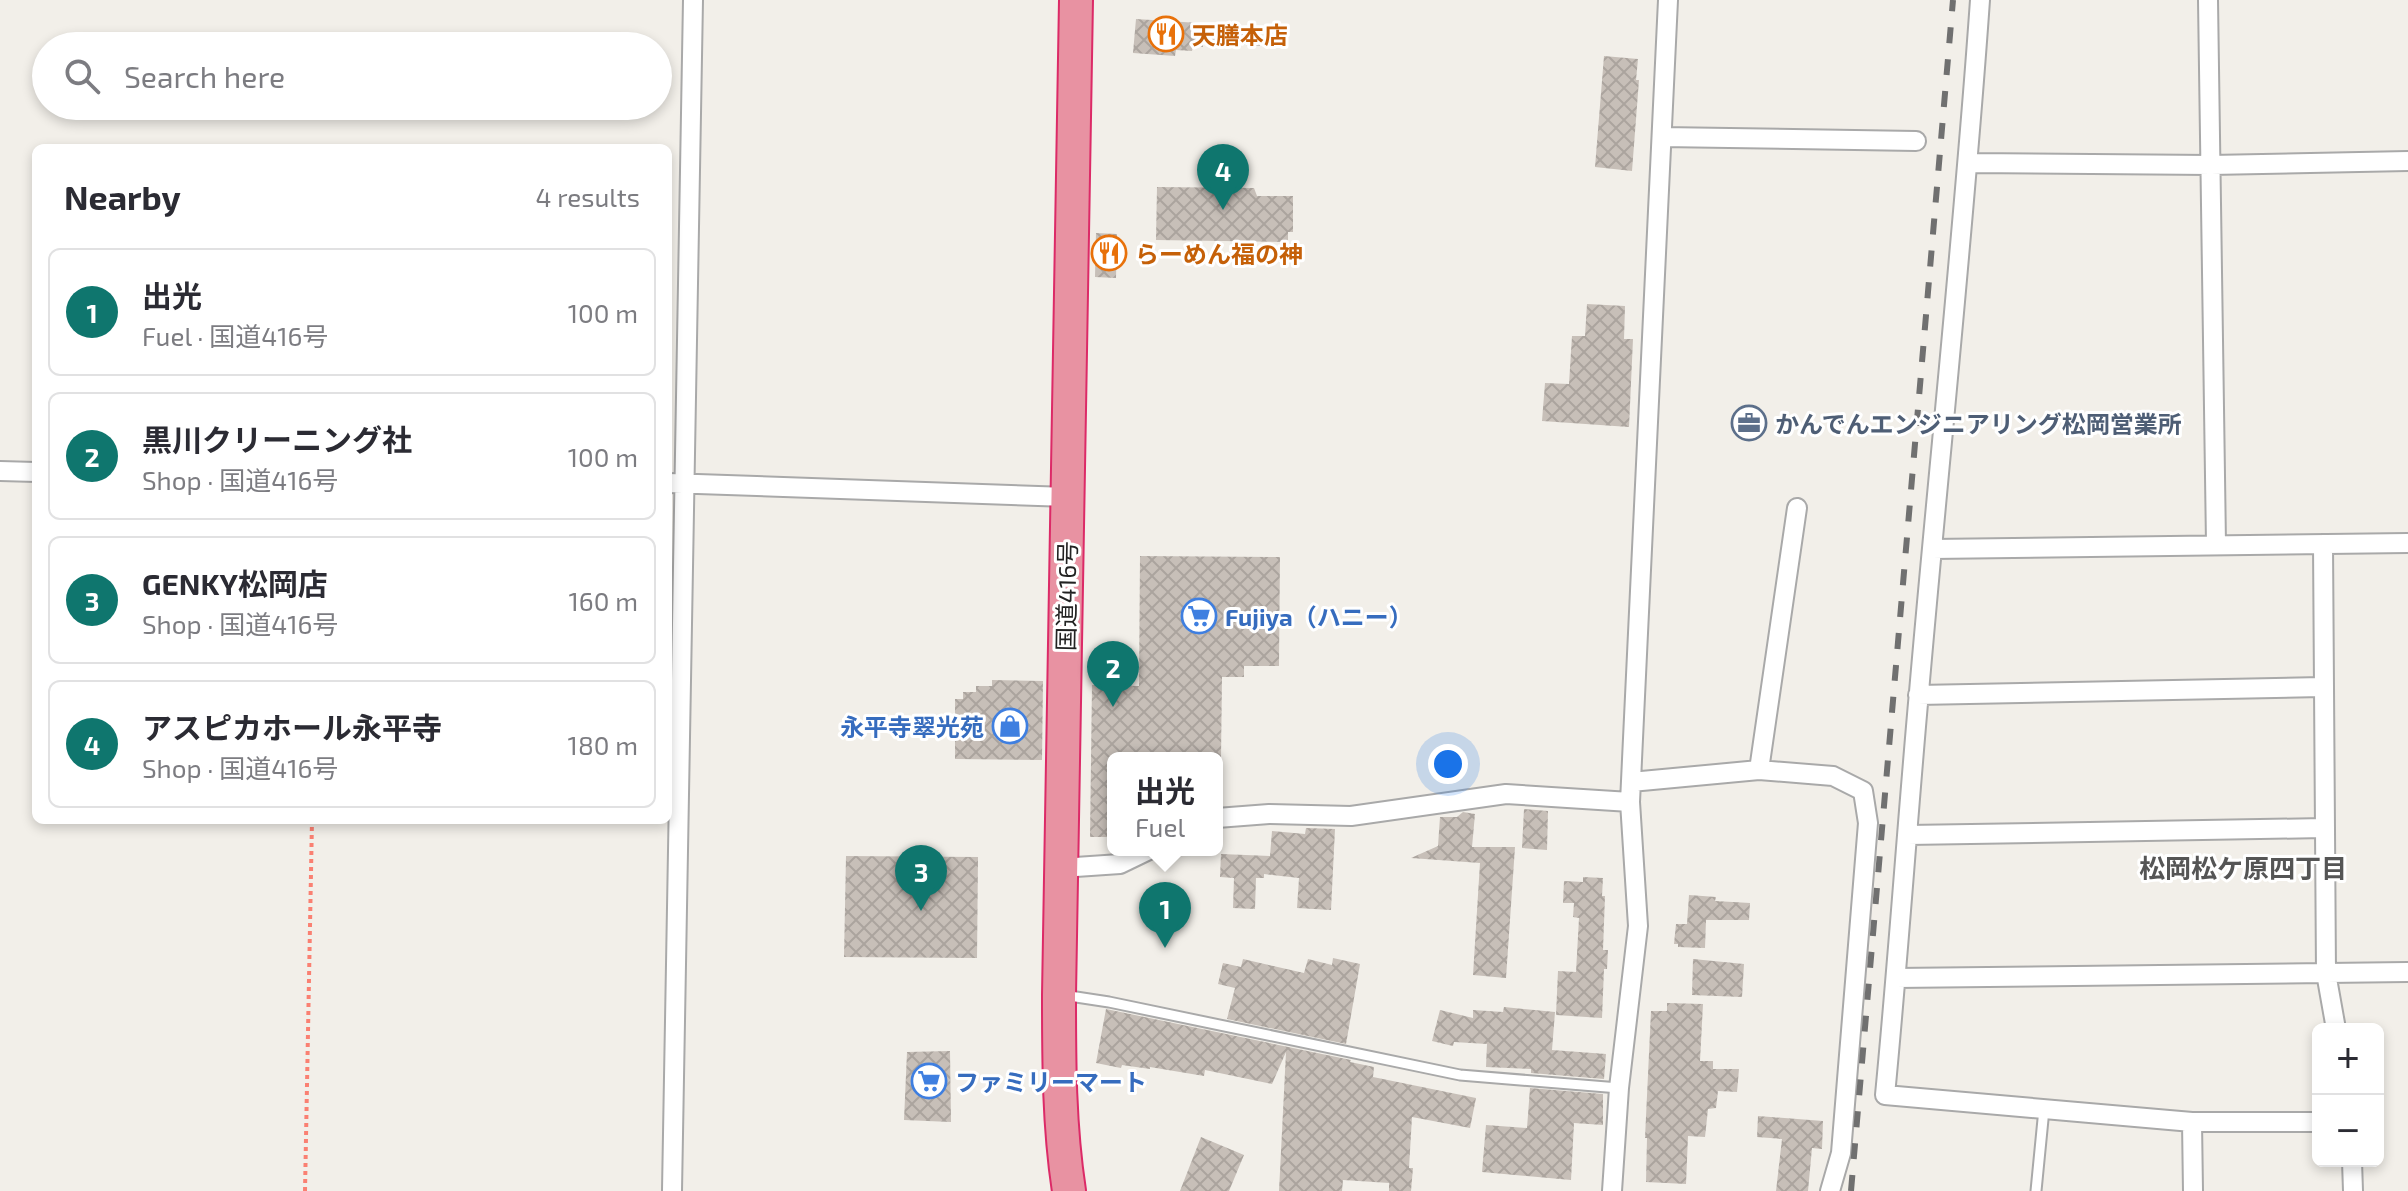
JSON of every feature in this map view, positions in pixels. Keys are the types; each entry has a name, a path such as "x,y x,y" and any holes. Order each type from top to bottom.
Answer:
{"highway":[{"name":"国道416号","path":"1069,1191 1059,1092 1059,995 1076,0"}],"street":[{"path":"672,1191 676,483 693,0"},
{"path":"1612,1191 1619,1088 1638,926 1630,802 1668,0"},
{"path":"1980,0 1969,163 1918,695 1885,1095 2192,1122 2312,1122"},
{"path":"2208,0 2216,544"},
{"path":"1662,137 1916,141"},
{"path":"1969,163 2211,165 2408,161"},
{"path":"0,471 32,472"},
{"path":"676,483 1068,497"},
{"path":"1759,770 1797,508"},
{"path":"1932,549 2408,543"},
{"path":"2323,544 2326,973 2335,1023"},
{"path":"1918,695 2322,687"},
{"path":"1631,782 1759,770 1833,776 1863,791 1868,823 1841,1153 1830,1191"},
{"path":"1223,818 1269,814 1351,816 1506,794 1630,802"},
{"path":"1908,835 2324,828"},
{"path":"1061,868 1120,864 1137,856"},
{"path":"1896,978 2408,972"},
{"path":"2192,1122 2193,1191"},
{"path":"2352,1167 2353,1191"}],"lane":[{"path":"1059,995 1109,1002 1460,1075 1619,1088"},
{"path":"2036,1191 2044,1109"}],"path":[{"path":"305,1191 312,824"}],"building":[{"path":"1136,19 1261,27 1260,46 1203,42 1203,47 1193,46 1192,51 1176,50 1175,56 1133,53"},
{"path":"1604,56 1638,59 1632,171 1595,167"},
{"path":"1157,187 1254,188 1257,196 1293,196 1293,232 1288,232 1288,242 1156,240"},
{"path":"1096,233 1117,234 1116,278 1095,277"},
{"path":"1587,304 1625,306 1624,339 1633,339 1629,427 1542,421 1545,383 1569,384 1572,336 1585,336"},
{"path":"1140,556 1280,557 1279,666 1244,666 1244,677 1222,677 1221,752 1107,752 1107,837 1090,837 1092,685 1139,686"},
{"path":"992,680 1043,681 1042,760 955,759 955,699 963,699 963,692 976,692 976,686 992,686"},
{"path":"1524,809 1548,811 1547,850 1522,848"},
{"path":"1463,812 1475,814 1472,847 1515,847 1506,978 1473,975 1480,863 1411,858 1438,846 1440,817 1457,817"},
{"path":"1306,828 1335,829 1331,910 1297,908 1299,878 1264,874 1264,878 1256,878 1255,909 1233,908 1234,878 1220,877 1221,856 1270,856 1272,831 1305,834"},
{"path":"846,856 978,857 977,958 844,957"},
{"path":"1583,877 1603,878 1603,950 1608,950 1602,1018 1556,1015 1558,971 1576,972 1579,918 1573,917 1574,903 1563,903 1564,881 1583,882"},
{"path":"1689,895 1716,897 1715,901 1750,903 1749,920 1706,920 1705,948 1678,947 1674,944 1676,924 1687,924"},
{"path":"1333,958 1360,964 1346,1044 1227,1019 1235,988 1218,984 1223,963 1241,967 1243,959 1304,973 1308,959 1332,965"},
{"path":"1693,959 1744,964 1742,997 1692,995"},
{"path":"1667,1003 1703,1004 1700,1061 1713,1061 1713,1069 1739,1069 1737,1092 1718,1091 1716,1108 1708,1109 1705,1137 1688,1136 1686,1184 1646,1182 1651,1011 1667,1011"},
{"path":"1504,1007 1555,1012 1552,1050 1606,1054 1604,1079 1531,1073 1531,1069 1486,1067 1487,1044 1454,1042 1453,1046 1432,1041 1440,1010 1473,1018 1473,1010 1503,1012"},
{"path":"1106,1009 1351,1060 1374,1067 1373,1077 1476,1098 1470,1128 1412,1117 1411,1191 1389,1191 1389,1183 1343,1180 1342,1191 1279,1191 1286,1052 1272,1084 1205,1070 1204,1076 1150,1067 1122,1065 1121,1068 1096,1063"},
{"path":"950,1051 951,1122 904,1120 907,1052"},
{"path":"1530,1088 1603,1094 1603,1125 1574,1123 1571,1180 1482,1172 1486,1125 1527,1128"},
{"path":"1758,1116 1823,1121 1822,1149 1812,1148 1808,1191 1776,1191 1782,1139 1757,1137"},
{"path":"1201,1137 1244,1155 1229,1191 1180,1191"}],"railway":[{"path":"1851,1191 1953,0"}],"place":[{"name":"天膳本店","path":"1166,34"},
{"name":"アスピカホール永平寺","path":"1223,210"},
{"name":"らーめん福の神","path":"1109,253"},
{"name":"かんでんエンジニアリング松岡営業所","path":"1749,423"},
{"name":"Fujiya（ハニー）","path":"1199,616"},
{"name":"黒川クリーニング社","path":"1113,707"},
{"name":"永平寺翠光苑","path":"1010,726"},
{"name":"GENKY松岡店","path":"921,911"},
{"name":"出光","path":"1165,948"},
{"name":"ファミリーマート","path":"929,1081"}],"district":[{"name":"松岡松ケ原四丁目","path":"2243,867"}]}
